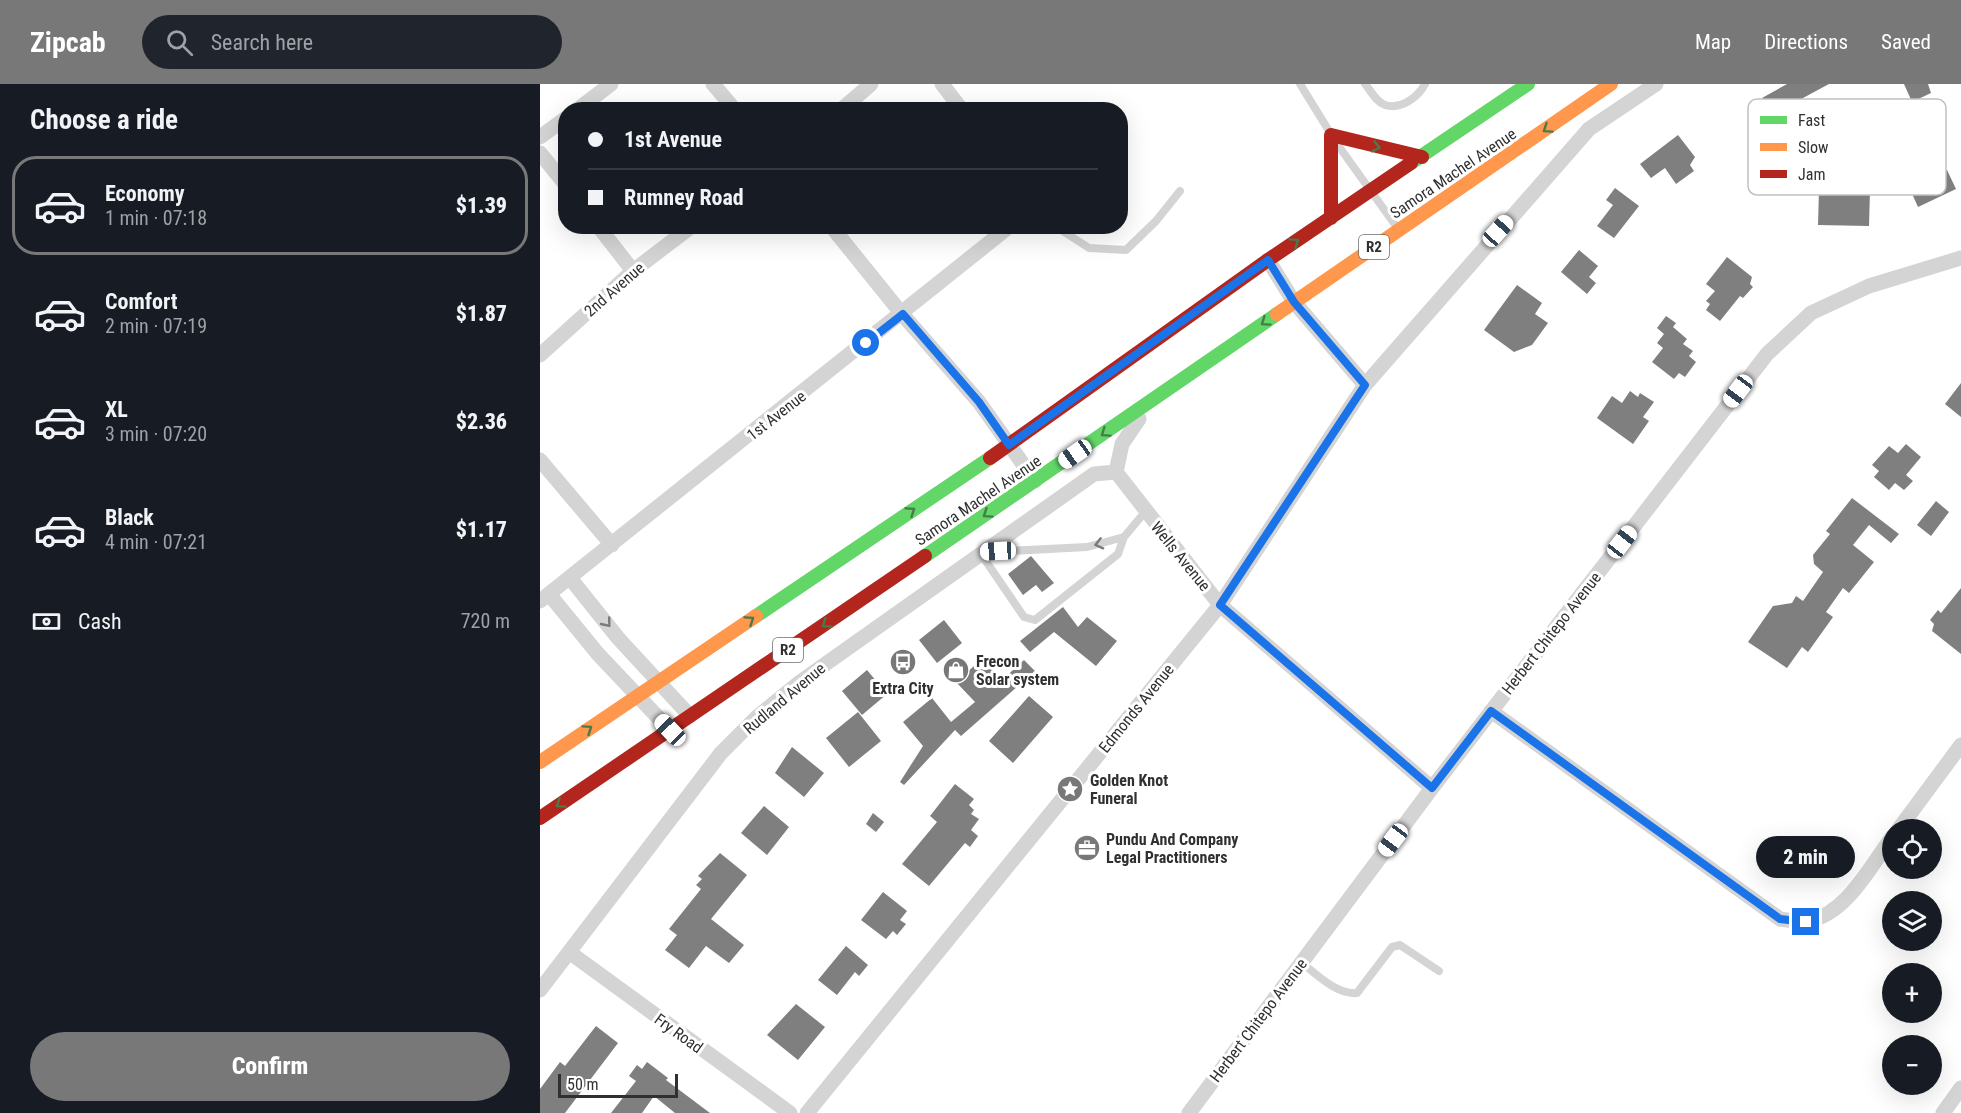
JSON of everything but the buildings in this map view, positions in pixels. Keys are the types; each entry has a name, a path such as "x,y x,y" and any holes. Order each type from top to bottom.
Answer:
{"highway":[{"name":"Samora Machel Avenue","path":"540,818 1035,481 1611,84"},
{"name":"Samora Machel Avenue","path":"540,762 1009,445 1268,260 1422,157 1524,85"},
{"path":"1331,218 1333,180 1331,135 1422,157"}],"street":[{"path":"587,102 611,84"},
{"path":"713,84 728,102"},
{"path":"850,102 871,84"},
{"path":"942,84 956,102"},
{"name":"Edmonds Avenue","path":"807,1113 1220,605 1365,385 1589,129 1656,84"},
{"path":"540,137 558,124"},
{"path":"540,153 558,176"},
{"path":"604,234 633,271"},
{"name":"2nd Avenue","path":"540,355 633,271 682,234"},
{"path":"838,234 979,402 1035,481"},
{"name":"1st Avenue","path":"544,597 903,314 1000,234"},
{"path":"1268,260 1294,302 1365,385"},
{"name":"Herbert Chitepo Avenue","path":"1190,1112 1432,788 1767,354 1811,313 1869,286 1959,261"},
{"path":"1116,472 1122,444 1153,399"},
{"path":"540,460 612,545"},
{"name":"Wells Avenue","path":"1116,472 1220,605 1432,788"},
{"name":"Rudland Avenue","path":"540,990 721,753 757,717 800,682 980,552 1094,474 1116,472"},
{"path":"570,578 657,682 690,717"},
{"path":"544,597 670,730"},
{"path":"1491,711 1780,919 1806,922 1825,916 1844,900 1882,850"},
{"path":"1906,819 1961,745"},
{"name":"Fry Road","path":"569,952 790,1113"},
{"path":"1943,1113 1961,1088"}],"lane":[{"path":"1300,84 1331,135 1399,230"},
{"path":"1365,84 1376,99 1386,105 1400,105 1419,95 1425,84"},
{"path":"1067,234 1089,248 1126,250 1156,221 1180,191"},
{"path":"980,552 1024,617 1035,620 1118,554 1124,537 1145,512"},
{"path":"980,552 1087,547 1124,537"},
{"path":"1301,962 1330,985 1350,994 1357,993 1392,947 1400,945 1438,970"}],"traffic: fast":[{"path":"1411,163 1528,84"},
{"path":"925,556 1277,314"},
{"path":"756,616 990,458"}],"traffic: slow":[{"path":"1277,314 1611,84"},
{"path":"540,762 756,616"}],"traffic: jam":[{"path":"1331,218 1331,135 1422,157"},
{"path":"990,458 1268,260 1411,163"},
{"path":"540,818 925,556"}],"place":[{"name":"Extra City","path":"903,662"},
{"name":"Frecon Solar system","path":"956,670"},
{"name":"Golden Knot Funeral","path":"1070,789"},
{"name":"Pundu And Company Legal Practitioners","path":"1087,848"}],"route":[{"path":"866,343 903,314 979,402 1009,445 1268,260 1294,302 1365,385 1220,605 1432,788 1491,711 1780,919 1806,922"}]}
